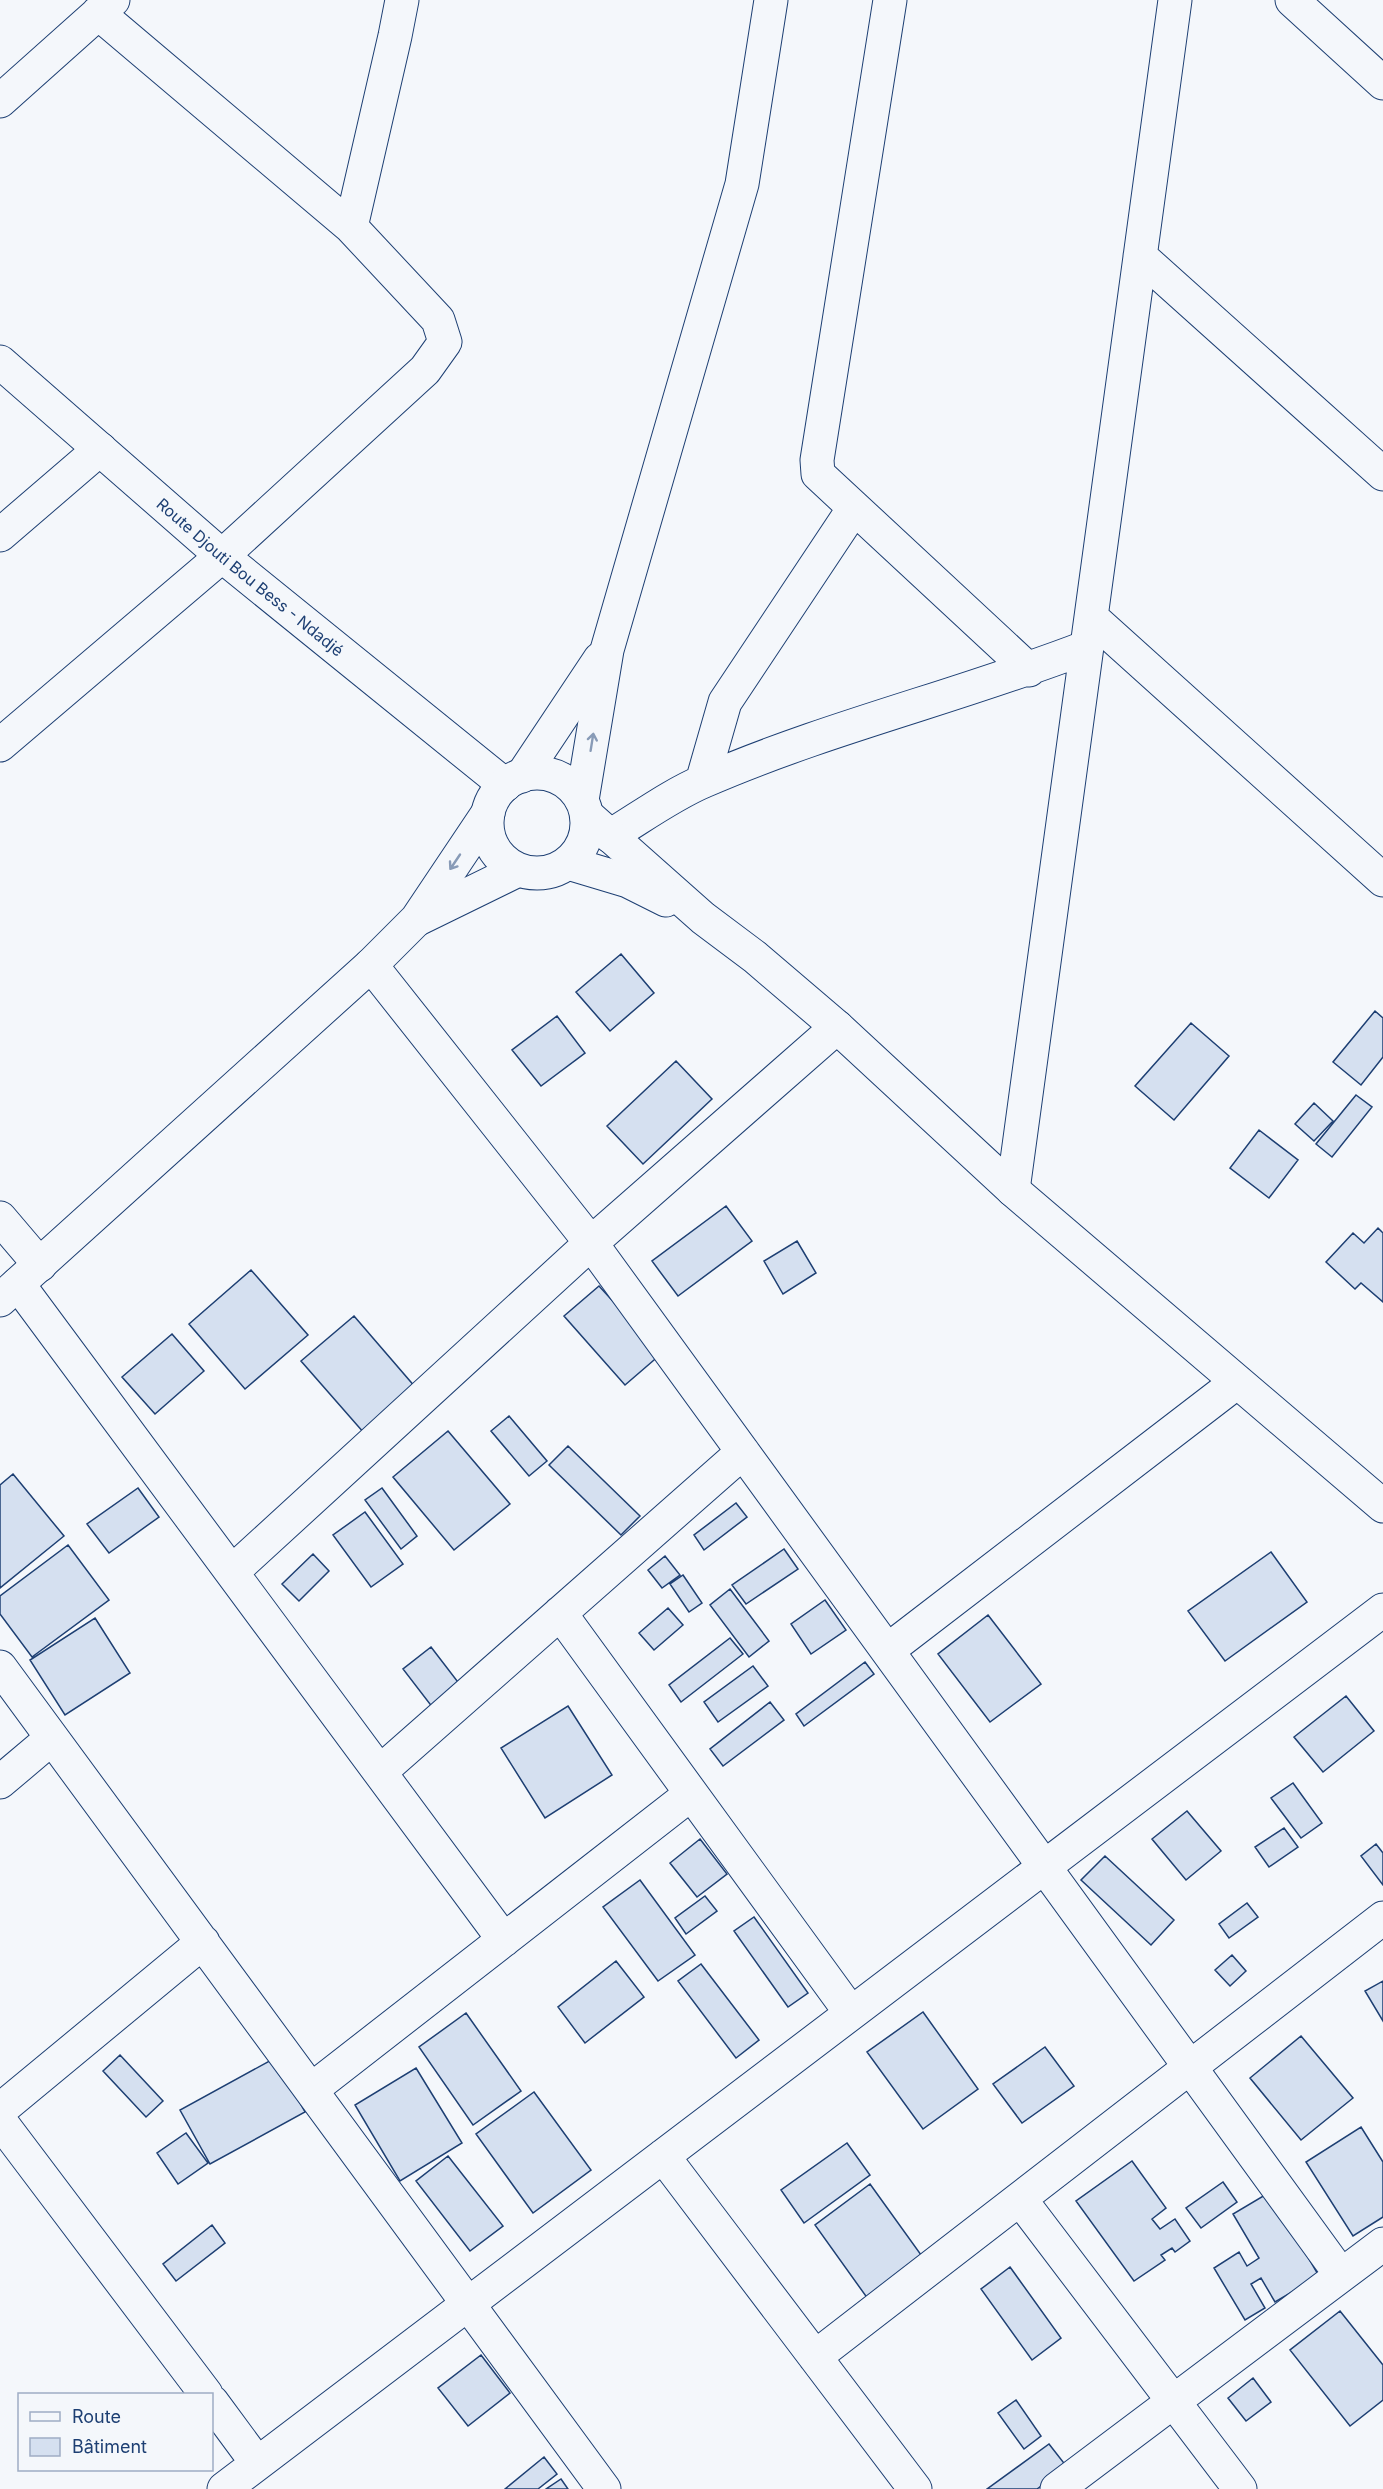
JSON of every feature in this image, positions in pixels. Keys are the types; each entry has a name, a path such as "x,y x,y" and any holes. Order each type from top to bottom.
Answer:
{"street":[{"path":"351,227 402,0"},
{"path":"488,813 487,830 492,847 503,860 518,870 535,874 552,871 568,863 580,850 593,817 607,650 742,184 771,0"},
{"path":"890,0 817,460 818,474 1029,670"},
{"path":"1012,1190 1175,0"},
{"path":"1292,0 1383,83"},
{"path":"0,101 106,6 351,227 438,320 445,342 425,370 222,556 0,745"},
{"path":"1140,256 1383,474"},
{"name":"Route Djouti Bou Bess - Ndadjé","path":"0,362 222,556 513,780"},
{"path":"0,535 100,449"},
{"path":"702,782 726,702 854,508"},
{"path":"593,817 702,782 822,736 1029,670 1089,632"},
{"path":"1089,632 1383,880"},
{"path":"19,1283 371,965 417,919 488,813 495,797 513,780 607,650"},
{"path":"513,780 539,773 556,777 571,786 593,817 703,918 755,957 837,1027 1012,1190 1383,1506"},
{"path":"568,863 628,881 703,918"},
{"path":"417,919 518,870"},
{"path":"371,965 591,1243 1341,2275"},
{"path":"232,1572 591,1243 837,1027"},
{"path":"0,1218 19,1283 504,1940"},
{"path":"888,1650 1237,1382"},
{"path":"380,1772 743,1452"},
{"path":"224,2489 1383,1610"},
{"path":"560,1613 851,2013"},
{"path":"0,1667 604,2489"},
{"path":"0,1782 52,1738"},
{"path":"311,2090 692,1794"},
{"path":"815,2357 1383,1918"},
{"path":"0,2109 203,1942"},
{"path":"0,2121 205,2393"},
{"path":"663,2156 915,2489"},
{"path":"1020,2199 1240,2489"},
{"path":"1057,2489 1383,2244"},
{"path":"213,2403 257,2463"}],"building":[{"path":"621,954 654,993 610,1031 576,992"},
{"path":"1375,1011 1383,1018 1383,1057 1361,1085 1333,1062"},
{"path":"557,1016 585,1053 541,1086 512,1050"},
{"path":"1191,1023 1229,1056 1174,1120 1135,1086"},
{"path":"676,1061 712,1099 643,1164 607,1126"},
{"path":"1356,1095 1372,1107 1332,1157 1316,1144"},
{"path":"1314,1103 1333,1121 1314,1141 1295,1124"},
{"path":"1259,1130 1298,1160 1269,1198 1230,1168"},
{"path":"726,1206 752,1241 678,1296 652,1261"},
{"path":"1378,1228 1383,1233 1383,1302 1361,1283 1355,1289 1326,1262 1353,1233 1364,1243"},
{"path":"797,1241 816,1273 783,1294 764,1261"},
{"path":"251,1270 308,1335 245,1389 189,1324"},
{"path":"599,1286 661,1354 625,1385 564,1316"},
{"path":"354,1316 416,1388 364,1433 301,1361"},
{"path":"172,1334 204,1371 155,1414 122,1377"},
{"path":"509,1416 547,1461 529,1476 491,1431"},
{"path":"448,1431 510,1504 454,1550 393,1477"},
{"path":"568,1446 640,1516 621,1535 549,1465"},
{"path":"13,1474 64,1536 0,1588 0,1485"},
{"path":"138,1488 159,1517 109,1553 87,1524"},
{"path":"382,1488 417,1536 401,1549 365,1500"},
{"path":"736,1503 747,1517 704,1550 694,1535"},
{"path":"365,1512 403,1564 371,1587 333,1535"},
{"path":"68,1545 109,1600 32,1657 0,1614 0,1596"},
{"path":"784,1549 798,1569 746,1604 732,1585"},
{"path":"1271,1552 1307,1602 1225,1661 1188,1611"},
{"path":"313,1554 329,1571 299,1601 282,1584"},
{"path":"665,1556 680,1575 662,1588 648,1570"},
{"path":"683,1575 702,1603 689,1612 670,1584"},
{"path":"730,1589 769,1641 749,1657 710,1605"},
{"path":"825,1600 846,1630 811,1654 791,1624"},
{"path":"668,1608 683,1625 654,1650 639,1633"},
{"path":"988,1615 1041,1684 990,1722 938,1654"},
{"path":"95,1618 130,1673 65,1715 30,1660"},
{"path":"730,1638 743,1654 681,1702 669,1685"},
{"path":"431,1647 461,1686 433,1708 403,1669"},
{"path":"865,1662 874,1674 804,1726 796,1714"},
{"path":"753,1666 768,1686 718,1722 704,1702"},
{"path":"1346,1696 1374,1731 1323,1772 1294,1737"},
{"path":"770,1702 784,1720 723,1766 710,1749"},
{"path":"568,1706 612,1775 545,1818 501,1748"},
{"path":"1293,1783 1322,1823 1301,1838 1271,1798"},
{"path":"1187,1811 1221,1851 1186,1880 1152,1839"},
{"path":"1284,1828 1298,1847 1269,1867 1255,1847"},
{"path":"700,1839 727,1874 697,1897 670,1863"},
{"path":"1376,1844 1383,1853 1383,1885 1361,1856"},
{"path":"1105,1856 1174,1920 1151,1945 1081,1880"},
{"path":"640,1880 695,1955 658,1981 603,1907"},
{"path":"705,1896 717,1911 686,1934 675,1918"},
{"path":"1247,1903 1258,1917 1229,1938 1219,1924"},
{"path":"754,1917 808,1993 788,2007 734,1931"},
{"path":"1232,1955 1246,1971 1230,1986 1215,1970"},
{"path":"616,1961 644,1997 585,2043 558,2007"},
{"path":"701,1964 759,2040 736,2058 678,1981"},
{"path":"1383,1981 1383,2021 1365,1991"},
{"path":"923,2012 978,2089 923,2129 867,2052"},
{"path":"466,2013 521,2091 473,2125 419,2047"},
{"path":"1301,2036 1353,2098 1301,2140 1250,2078"},
{"path":"1045,2047 1074,2086 1022,2123 993,2084"},
{"path":"120,2055 163,2101 146,2117 103,2071"},
{"path":"275,2058 305,2112 210,2164 180,2110"},
{"path":"416,2068 462,2143 400,2181 355,2105"},
{"path":"534,2092 591,2170 533,2213 476,2134"},
{"path":"1361,2127 1383,2162 1383,2217 1353,2236 1306,2162"},
{"path":"186,2133 208,2163 178,2184 157,2153"},
{"path":"847,2143 870,2175 804,2223 781,2190"},
{"path":"448,2156 503,2226 470,2251 416,2181"},
{"path":"1132,2161 1166,2208 1152,2219 1160,2229 1175,2219 1190,2241 1175,2252 1172,2248 1161,2255 1165,2260 1134,2281 1076,2201"},
{"path":"1223,2182 1237,2202 1201,2228 1186,2208"},
{"path":"870,2184 924,2259 868,2299 815,2225"},
{"path":"1270,2192 1319,2276 1275,2302 1261,2278 1251,2284 1265,2308 1245,2320 1214,2268 1239,2252 1247,2266 1259,2258 1233,2214"},
{"path":"212,2225 225,2243 176,2281 163,2264"},
{"path":"1010,2267 1061,2338 1032,2360 981,2289"},
{"path":"1340,2311 1383,2365 1383,2400 1350,2426 1290,2350"},
{"path":"481,2355 510,2393 468,2426 438,2388"},
{"path":"1253,2378 1271,2402 1246,2421 1228,2398"},
{"path":"1016,2400 1041,2436 1024,2449 998,2413"},
{"path":"1049,2444 1067,2467 1037,2489 987,2489"},
{"path":"544,2457 557,2474 538,2489 505,2489"},
{"path":"561,2479 568,2489 546,2489"}]}
